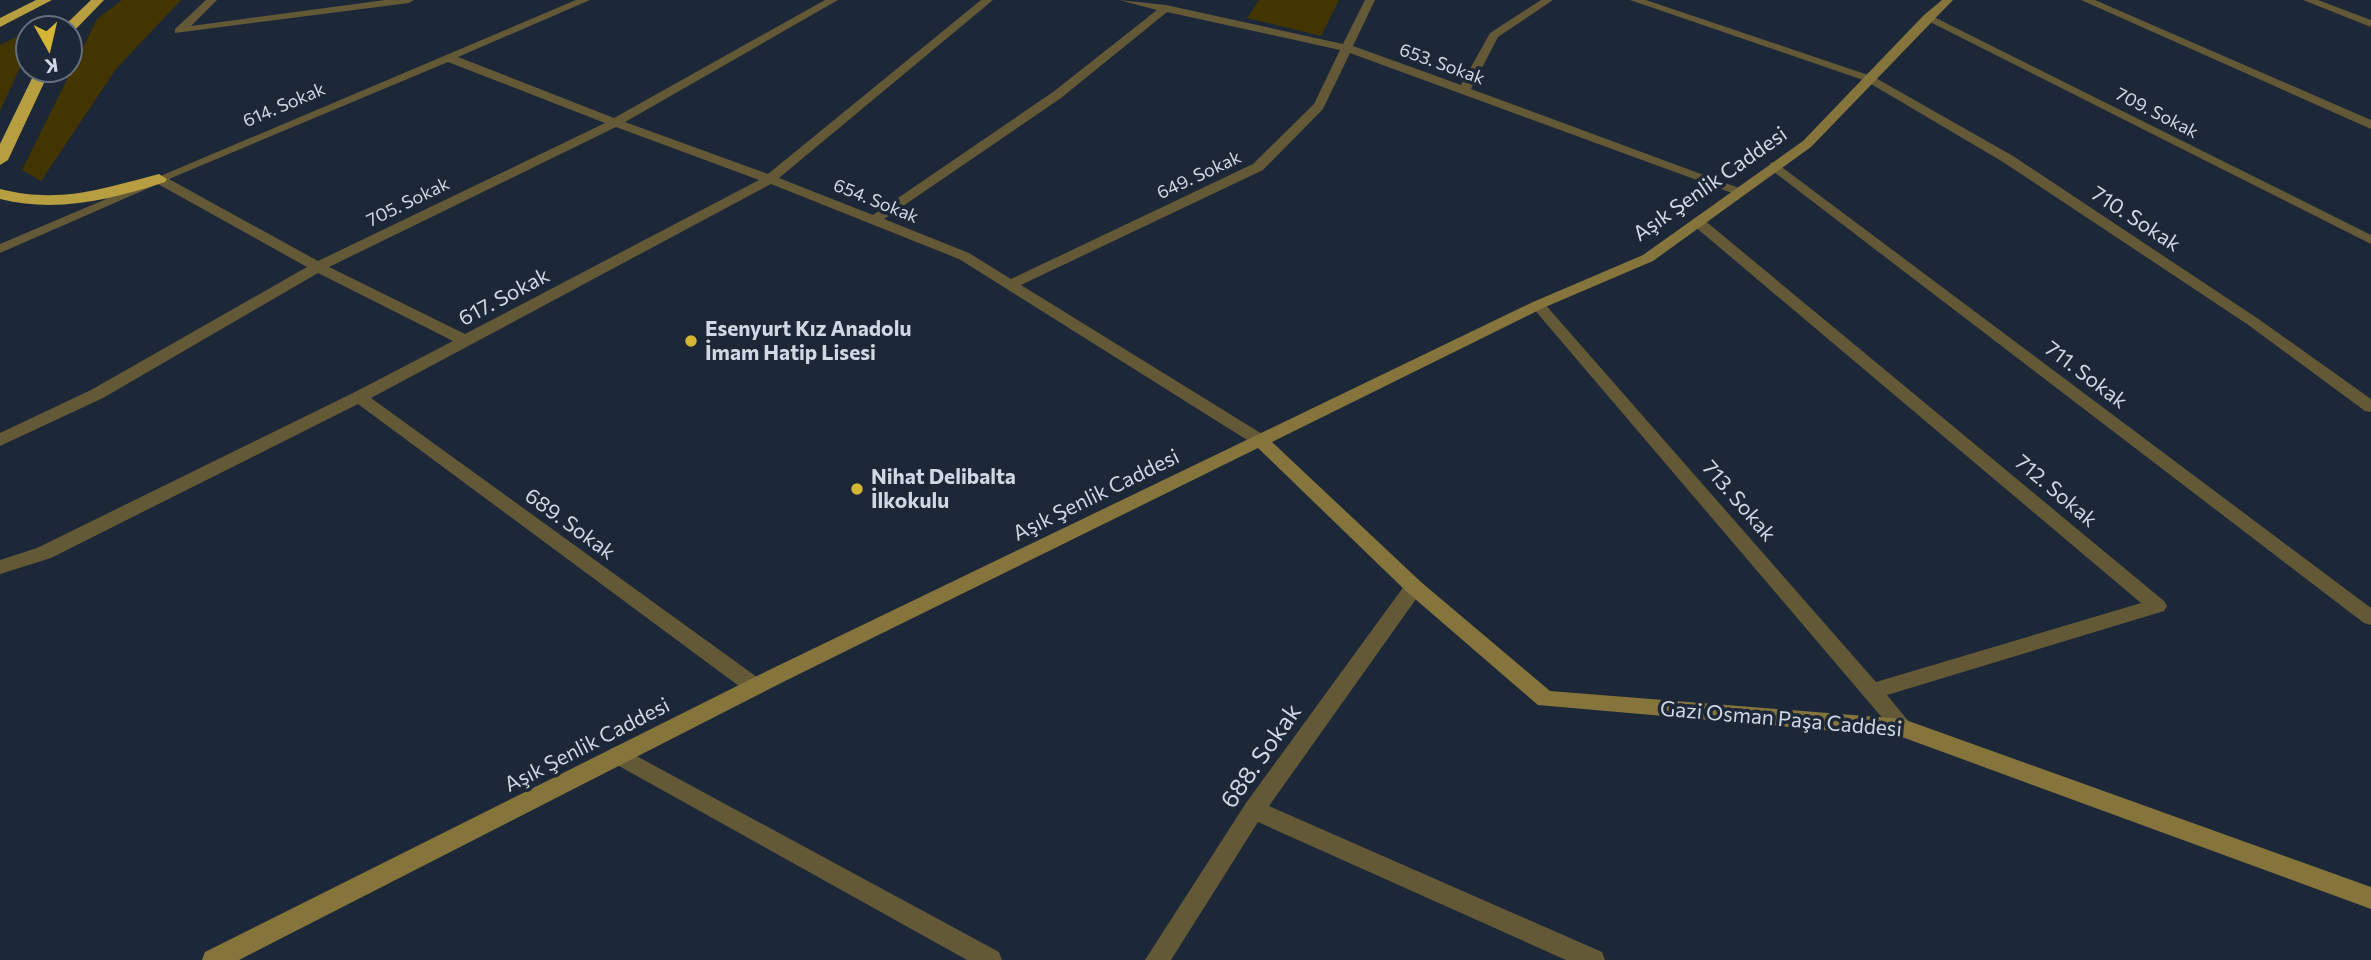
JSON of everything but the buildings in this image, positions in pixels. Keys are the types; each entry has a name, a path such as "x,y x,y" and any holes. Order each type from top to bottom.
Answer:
{"highway":[{"path":"0,23 46,0"},
{"path":"84,14 98,0"},
{"path":"0,160 36,84"},
{"path":"0,194 46,201 81,199 117,193 159,179"}],"street":[{"path":"212,0 179,31 410,0"},
{"name":"614. Sokak","path":"0,249 159,179 585,0"},
{"name":"705. Sokak","path":"0,440 97,394 318,267 615,123 832,0"},
{"name":"617. Sokak","path":"0,567 44,552 359,397 770,179 988,0"},
{"name":"653. Sokak","path":"1124,0 1348,48 1740,191"},
{"name":"649. Sokak","path":"1010,285 1258,167 1319,106 1370,0"},
{"path":"1464,90 1494,35 1548,0"},
{"name":"710. Sokak","path":"1634,0 1870,79 2008,159 2252,321 2371,407"},
{"name":"Aşık Şenlik Caddesi","path":"214,960 754,686 1538,305 1648,258 1807,144 1928,17 1948,0"},
{"path":"2086,0 2371,125"},
{"path":"2308,0 2371,24"},
{"path":"873,221 1057,95 1166,8"},
{"name":"709. Sokak","path":"1928,17 2371,240"},
{"name":"654. Sokak","path":"447,57 615,123 770,179 964,256 1261,441"},
{"name":"711. Sokak","path":"1776,166 2371,618"},
{"path":"159,179 318,267 466,341"},
{"name":"712. Sokak","path":"1698,222 2157,606 1874,691"},
{"name":"713. Sokak","path":"1538,305 1874,691 1903,728"},
{"name":"689. Sokak","path":"359,397 754,686"},
{"name":"Gazi Osman Paşa Caddesi","path":"1261,441 1414,587 1545,699 1903,728 2371,898"},
{"name":"688. Sokak","path":"1157,960 1254,810 1414,587"},
{"path":"618,755 990,960"},
{"path":"1254,810 1593,960"}],"shaded area":[{"path":"122,0 181,0 116,69 41,181 22,170 65,84 84,84 84,45 97,19"},
{"path":"1259,0 1339,0 1321,36 1247,18"},
{"path":"14,38 14,80 0,111 0,45"}],"place":[{"name":"Esenyurt Kız Anadolu İmam Hatip Lisesi","path":"691,341"},
{"name":"Nihat Delibalta İlkokulu","path":"857,489"}]}
